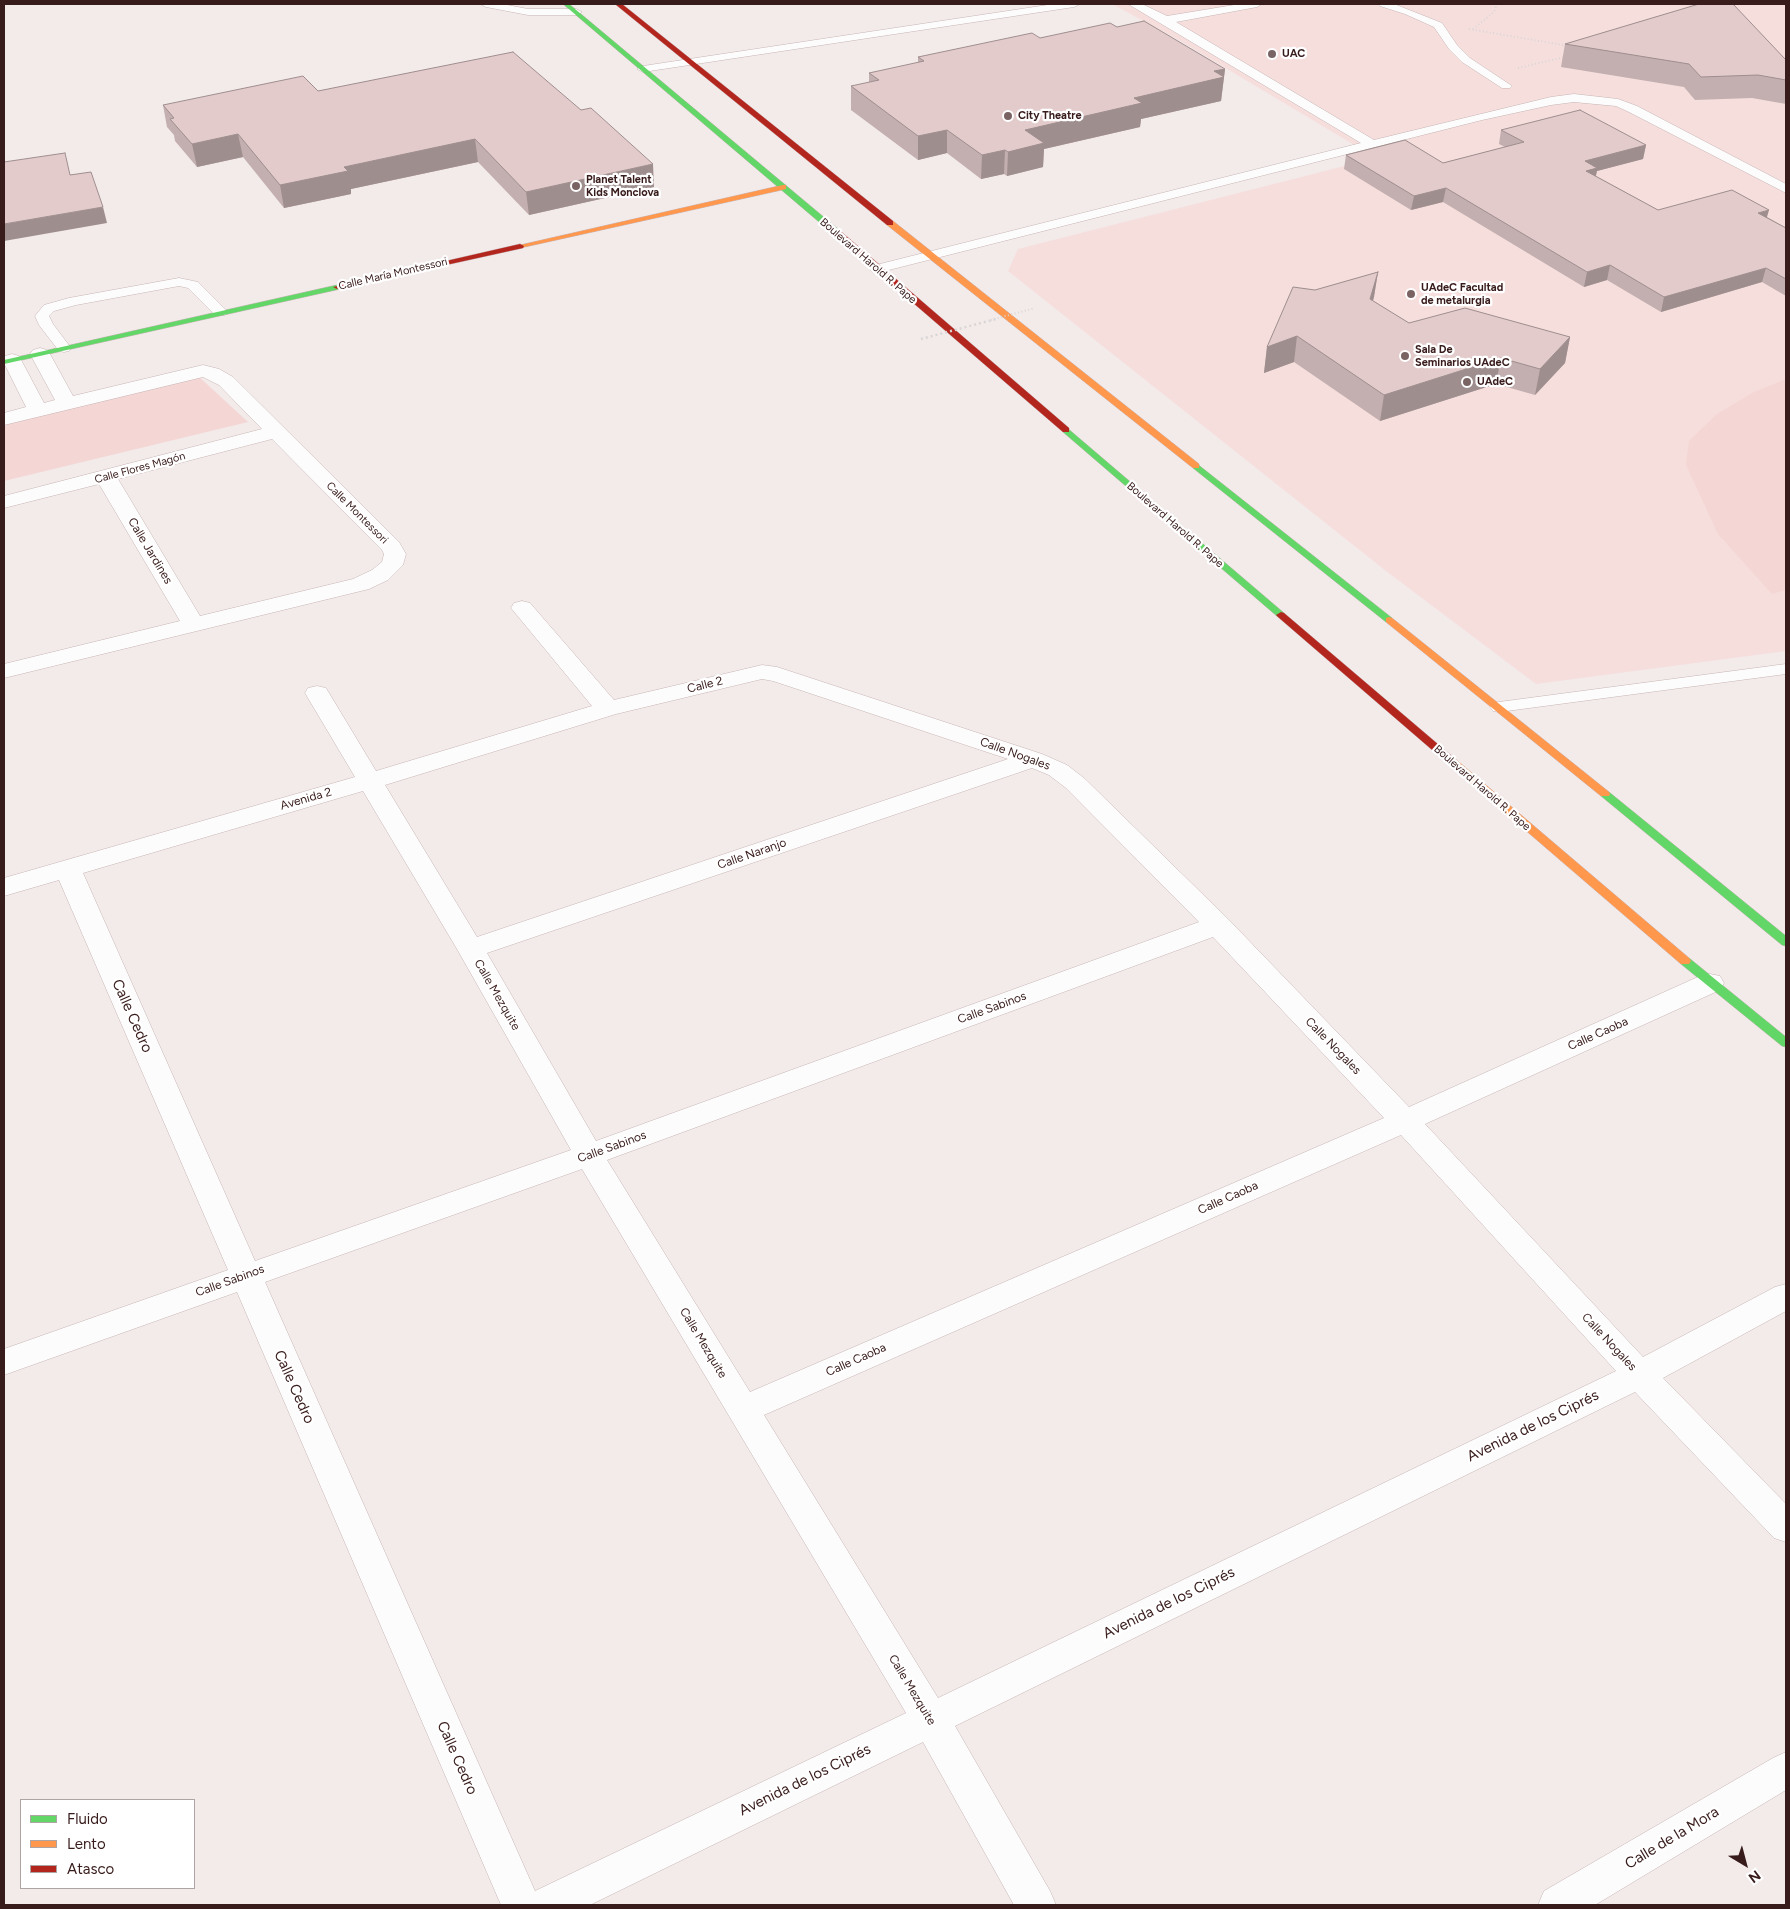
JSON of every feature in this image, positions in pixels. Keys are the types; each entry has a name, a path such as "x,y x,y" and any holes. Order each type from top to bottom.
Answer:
{"main road":[{"name":"Boulevard Harold R. Pape","path":"566,4 783,187 1710,983 1786,1043"},
{"path":"618,4 929,256 1499,707 1786,942"},
{"name":"Calle María Montessori","path":"8,361 783,187"}],"street":[{"path":"40,354 67,404"},
{"path":"8,361 38,411"},
{"name":"Calle Montessori","path":"4,419 203,371 218,375 391,546 395,554 392,565 380,575 361,584 4,671"},
{"name":"Calle Flores Magón","path":"4,502 276,432"},
{"name":"Calle Jardines","path":"106,477 194,625"},
{"path":"522,608 608,709"},
{"name":"Calle 2","path":"608,709 762,672 777,674 802,682"},
{"name":"Calle Nogales","path":"802,682 1033,759 1058,770 1075,782 1218,925 1405,1121 1639,1375 1786,1526"},
{"name":"Calle Mezquite","path":"317,693 471,949 589,1155 930,1719 1036,1905"},
{"name":"Avenida 2","path":"4,887 370,781 608,709"},
{"name":"Calle Naranjo","path":"471,949 1033,759"},
{"name":"Calle Cedro","path":"68,869 521,1905"},
{"name":"Calle Sabinos","path":"4,1362 245,1275 589,1155 1218,925"},
{"name":"Calle Caoba","path":"744,1410 1405,1121 1710,983"},
{"name":"Avenida de los Ciprés","path":"550,1905 1639,1375 1786,1296"},
{"name":"Calle de la Mora","path":"1558,1905 1786,1770"}],"lane":[{"path":"486,4 521,11 576,12"},
{"path":"643,69 1074,4"},
{"path":"1134,4 1166,20 1371,144"},
{"path":"1166,20 1257,4"},
{"path":"1384,4 1409,12 1438,25 1453,47 1466,60 1506,86"},
{"path":"877,269 1371,144 1551,101 1574,98 1618,103 1633,109 1786,189"},
{"path":"64,348 46,325 42,316 49,308 74,301 179,282 193,285 220,312"},
{"path":"1499,707 1786,669"}],"path":[{"path":"1473,30 1494,12 1497,4"},
{"path":"1438,25 1571,46"},
{"path":"1488,74 1570,56"},
{"path":"921,339 1035,308"}],"shaded area":[{"name":"UAdeC","path":"1112,4 1786,4 1786,651 1536,684 1386,571 1008,271 1018,249 1376,158 1177,39"},
{"path":"197,375 248,422 4,481 4,420"},
{"path":"1786,379 1786,590 1772,594 1718,534 1686,465 1689,441 1717,414 1754,392"}],"building":[{"path":"1699,4 1733,4 1786,60 1786,80 1758,75 1701,77 1689,64 1565,44"},
{"name":"City Theatre","path":"1144,21 1225,69 1214,71 1224,77 1134,98 1142,103 1025,130 1044,143 1008,152 1005,150 982,155 947,130 918,136 851,86 879,80 869,73 924,61 918,57 1032,33 1040,38 1110,23 1117,27"},
{"path":"513,52 581,110 591,108 653,164 526,192 475,139 344,167 348,171 280,185 238,134 192,144 170,119 174,118 163,105 303,76 318,91"},
{"path":"1580,110 1646,145 1585,161 1597,168 1586,171 1658,210 1732,190 1769,210 1758,213 1786,228 1786,279 1766,268 1664,297 1610,265 1587,272 1446,188 1414,196 1346,155 1405,140 1443,163 1524,142 1501,130"},
{"path":"65,153 70,175 91,172 103,207 4,224 4,162"},
{"path":"1378,272 1370,299 1409,323 1465,308 1570,337 1540,369 1501,358 1384,395 1297,336 1267,347 1293,287 1315,290"}],"traffic: fast":[{"path":"566,4 835,231"},
{"path":"4,362 337,287"},
{"path":"1066,430 1281,615"},
{"path":"1196,466 1389,620"},
{"path":"1605,794 1786,942"},
{"path":"1685,961 1786,1043"}],"traffic: slow":[{"path":"520,246 783,187"},
{"path":"890,223 1196,466"},
{"path":"1389,620 1605,794"},
{"path":"1449,759 1685,961"}],"traffic: jam":[{"path":"618,4 890,223"},
{"path":"835,231 1066,430"},
{"path":"337,287 520,246"},
{"path":"1281,615 1449,759"}],"place":[{"name":"UAC","path":"1272,54"},
{"name":"City Theatre","path":"1008,116"},
{"name":"Planet Talent Kids Monclova","path":"576,186"},
{"name":"UAdeC Facultad de metalurgia","path":"1411,294"},
{"name":"Sala De Seminarios UAdeC","path":"1405,356"},
{"name":"UAdeC","path":"1467,382"}]}
